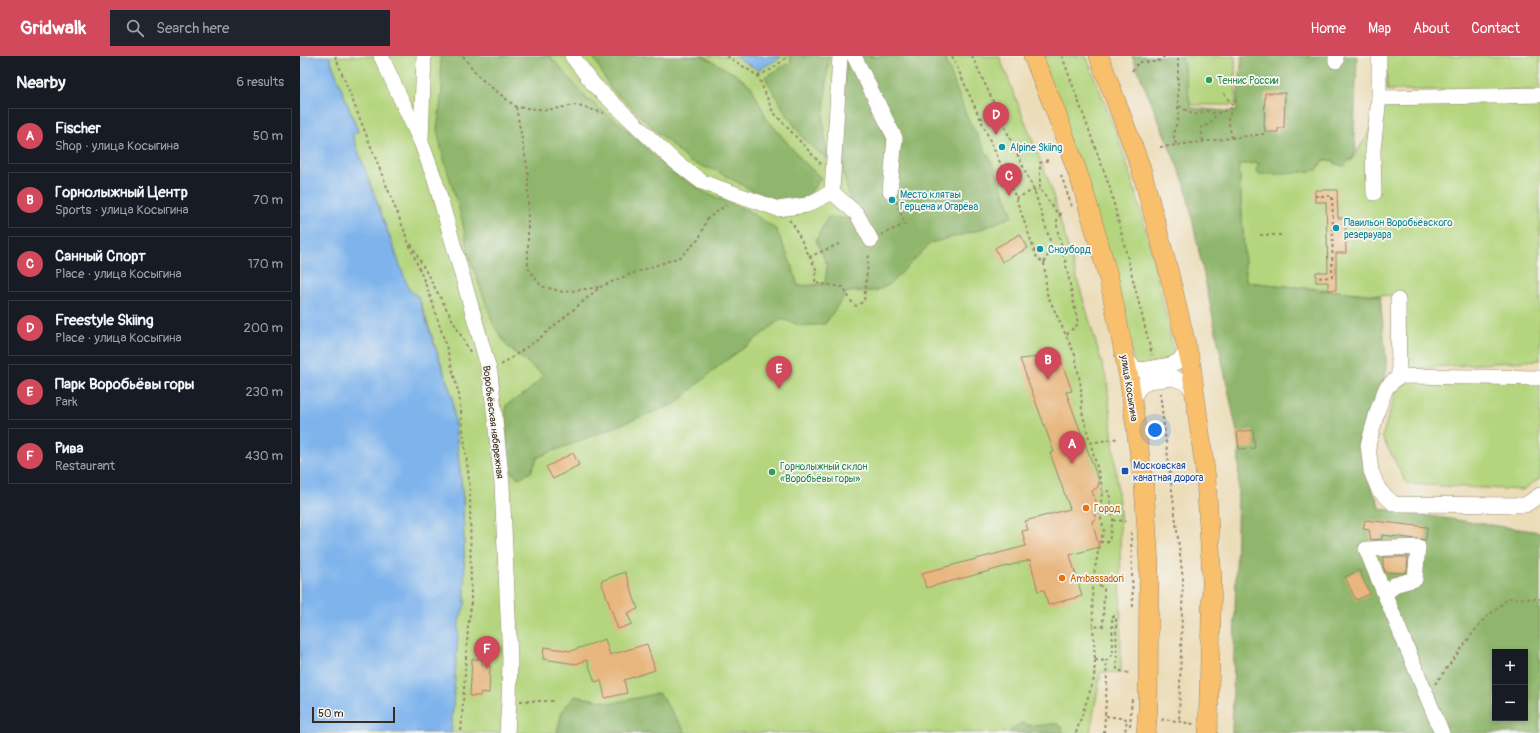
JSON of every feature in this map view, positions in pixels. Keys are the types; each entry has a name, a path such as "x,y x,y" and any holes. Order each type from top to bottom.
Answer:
{"main road":[{"name":"улица Косыгина","path":"1033,56 1055,110 1082,185 1109,279 1125,357 1144,486 1149,564 1148,708 1154,730"},
{"path":"1100,56 1141,168 1169,273 1191,365 1206,478 1212,580 1201,731"}],"street":[{"name":"Воробьёвская набережная","path":"381,56 421,142 435,180 490,373 502,484 510,659 507,733"},
{"path":"421,142 424,56"},
{"path":"572,56 594,85 672,159 702,182 740,194 778,209 807,205 832,192"},
{"path":"832,192 840,56"},
{"path":"854,56 895,138 890,191"},
{"path":"1374,193 1373,150 1379,98 1380,56"},
{"path":"1379,98 1540,95"},
{"path":"832,192 857,214 871,240"},
{"path":"1398,300 1399,376"},
{"path":"1132,400 1139,388 1157,374 1180,360 1188,350"},
{"path":"1125,357 1134,368 1174,378 1188,384 1195,396"},
{"path":"1540,378 1399,376 1386,388 1378,408 1368,445 1371,471 1379,490 1394,504 1525,506 1540,495"},
{"path":"1385,595 1442,733"}],"path":[{"path":"335,56 431,298 447,349 459,395 470,488 471,606 468,628 461,733"},
{"path":"463,56 480,78 516,106 547,110 575,105 609,114 618,107"},
{"path":"727,56 758,76 773,112 833,176"},
{"path":"758,76 772,69 787,58 786,56"},
{"path":"952,56 1016,198 1037,258 1044,263"},
{"path":"972,56 1034,190 1052,247 1044,263 1047,294 1075,355 1081,387 1082,412 1101,482 1102,492 1100,514 1104,531 1100,542 1093,579 1094,679 1076,733"},
{"path":"1062,56 1110,188 1157,374 1184,579 1179,722"},
{"path":"1132,71 1139,62 1156,62 1165,56"},
{"path":"1176,144 1173,134 1178,119 1179,106 1178,56"},
{"path":"1223,92 1232,105 1228,119 1232,138"},
{"path":"516,106 528,172 528,268 541,286 563,292 600,287 628,275 680,257 700,239 707,219 740,194"},
{"path":"1179,106 1194,115 1206,111 1216,114 1232,108"},
{"path":"1203,141 1201,128 1210,124 1216,114"},
{"path":"980,118 1002,120"},
{"path":"1160,147 1264,134"},
{"path":"1048,160 1040,163 1040,190 1058,214 1062,213 1057,220 1057,229 1063,250 1078,324 1066,335"},
{"path":"1061,174 1073,211"},
{"path":"1016,198 1034,190 1040,190"},
{"path":"1315,196 1332,196 1333,219 1332,277 1316,278"},
{"path":"778,209 793,224 816,269 815,282 843,287 851,301 856,306 864,301 871,240 905,224 898,206"},
{"path":"405,234 470,353"},
{"path":"1260,235 1281,235"},
{"path":"809,257 839,244"},
{"path":"490,373 540,338 600,287"},
{"path":"1090,443 1119,438"},
{"path":"1100,542 1110,542 1113,520 1109,491 1102,492"},
{"path":"1095,516 1100,514"},
{"path":"1113,520 1126,520"},
{"path":"1131,527 1133,612"},
{"path":"1078,583 1093,579"},
{"path":"1093,579 1104,589 1103,626 1093,627"},
{"path":"1427,696 1482,620 1509,598 1540,600"},
{"path":"1104,733 1107,680 1106,661 1113,654 1112,616 1116,617 1118,670 1129,673"},
{"path":"1095,660 1106,661"},
{"path":"1130,733 1132,696"},
{"path":"509,700 553,701"},
{"path":"1106,716 1127,719 1125,733"},
{"path":"1154,730 1163,719 1194,724 1201,731"}],"green space":[{"path":"329,56 999,56 1049,182 1107,381 1120,514 1121,673 1101,672 1090,733 451,733 459,620 465,604 463,499 452,396 419,297 409,290 352,134 358,131"},
{"path":"440,56 550,56 587,99 623,126 670,171 708,194 747,210 776,229 793,268 798,286 825,284 827,265 816,240 828,217 852,219 842,167 842,128 846,56 944,56 967,117 994,166 1013,216 979,230 931,243 890,284 876,291 847,292 825,324 803,326 781,319 721,364 676,403 538,457 531,472 519,478 512,473 507,453 506,405 526,393 544,376 508,347 494,326 469,256 462,220 437,130 442,92"},
{"path":"593,56 703,56 735,74 751,86 767,119 802,160 821,178 808,196 787,205 764,197 719,172 690,162 610,88"},
{"path":"790,56 829,56 823,120 828,159 806,142 785,112 765,77 791,62"},
{"path":"1040,56 1086,56 1117,136 1139,205 1160,289 1174,353 1173,357 1136,368"},
{"path":"1132,56 1182,56 1191,108 1236,112 1242,56 1357,56 1354,132 1356,151 1352,160 1349,160 1344,166 1335,164 1334,160 1322,161 1317,170 1287,174 1258,174 1256,170 1259,163 1239,164 1246,282 1380,296 1387,368 1366,435 1367,478 1381,509 1540,532 1540,733 1232,733 1239,449 1237,432 1185,185"},
{"name":"Теннис России","path":"1182,56 1235,56 1236,105 1182,105"},
{"path":"1386,56 1540,56 1540,90 1387,90"},
{"path":"1540,99 1540,360 1406,369 1401,297 1246,282 1239,164 1352,160 1386,105"},
{"path":"1400,379 1540,379 1540,478 1523,490 1407,484 1382,437"},
{"path":"659,693 686,733 557,733 562,711 575,696 613,703"},
{"path":"1022,723 1031,726 1058,724 1062,728 1063,733 1012,733 1011,729"}],"water":[{"path":"300,56 329,56 358,132 352,134 409,290 418,297 452,396 463,499 465,604 459,621 451,733 300,733"},
{"path":"735,56 779,56 780,58 758,70"}],"building":[{"path":"1265,93 1285,93 1284,128 1278,128 1278,132 1265,132"},
{"name":"Павильон Воробьёвского резервуара","path":"1315,190 1337,190 1338,218 1345,218 1346,253 1336,253 1336,290 1328,290 1328,282 1316,282 1316,272 1328,272 1326,202 1315,202"},
{"path":"1020,234 1028,248 1002,262 995,248"},
{"path":"1059,355 1072,391 1066,392 1099,481 1098,487 1092,491 1099,509 1093,511 1096,520 1092,521 1099,547 1070,555 1082,596 1048,605 1044,590 1038,591 1030,560 926,588 922,573 1026,546 1022,531 1028,530 1025,521 1070,509 1050,453 1054,452 1020,359"},
{"path":"1253,430 1255,448 1239,449 1237,432"},
{"path":"573,453 579,465 553,479 546,467"},
{"path":"1365,520 1427,527 1426,540 1382,535 1382,539 1371,540 1369,530 1363,529"},
{"path":"1383,557 1408,557 1407,572 1385,572"},
{"path":"1359,570 1370,594 1356,600 1345,577"},
{"path":"625,572 638,609 627,613 632,624 618,629 601,581"},
{"path":"605,639 610,655 647,644 655,670 624,680 627,693 605,698 601,680 595,682 587,660 576,664 543,659 544,647 571,651"},
{"path":"472,659 482,659 482,665 490,666 489,693 481,692 480,696 470,696"}],"place":[{"name":"Теннис России","path":"1209,80"},
{"name":"Freestyle Skiing","path":"996,135"},
{"name":"Alpine Skiing","path":"1002,147"},
{"name":"Санный Спорт","path":"1009,196"},
{"name":"Место клятвы Герцена и Огарёва","path":"892,200"},
{"name":"Павильон Воробьёвского резервуара","path":"1336,228"},
{"name":"Сноуборд","path":"1040,249"},
{"name":"Горнолыжный Центр","path":"1048,380"},
{"name":"Парк Воробьёвы горы","path":"779,389"},
{"name":"Fischer","path":"1072,464"},
{"name":"Московская канатная дорога","path":"1125,471"},
{"name":"Горнолыжный склон «Воробьёвы горы»","path":"772,472"},
{"name":"Город","path":"1086,508"},
{"name":"Ambassadori","path":"1062,578"},
{"name":"Рива","path":"487,669"}]}
